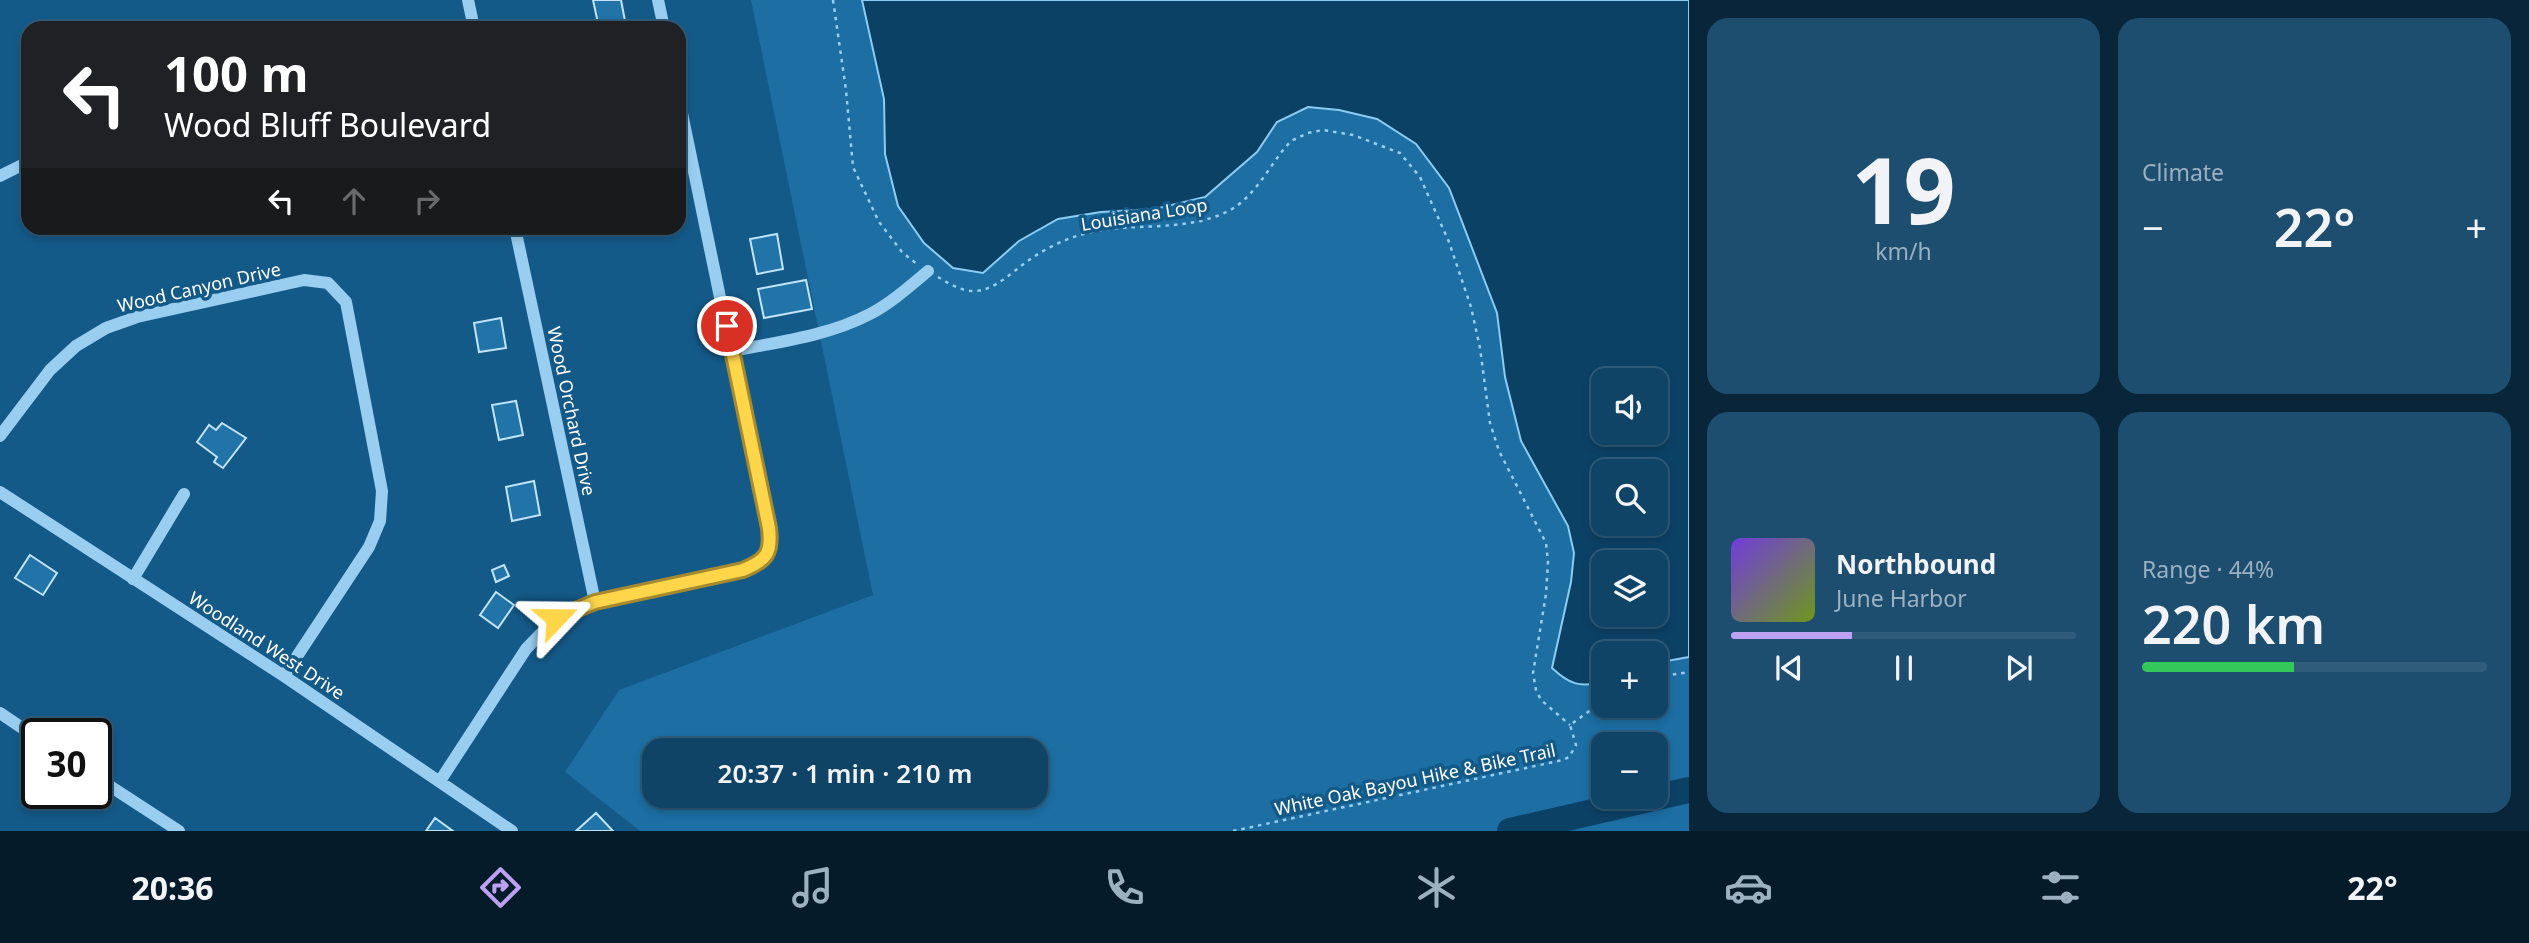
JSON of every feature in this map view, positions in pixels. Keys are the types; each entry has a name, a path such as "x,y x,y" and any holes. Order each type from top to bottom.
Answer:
{"street":[{"path":"468,0 472,21"},
{"path":"658,0 662,21"},
{"path":"440,781 534,638 556,618 595,602 743,570 761,561 768,554 771,544 769,528 686,132"},
{"path":"0,176 21,166"},
{"name":"Wood Orchard Drive","path":"517,235 595,602"},
{"path":"732,351 822,333 858,320 886,304 928,271"},
{"name":"Wood Canyon Drive","path":"0,436 50,370 76,346 106,328 137,317 304,279 328,283 346,302 382,491 381,513 377,532 369,547 284,676"},
{"name":"Woodland West Drive","path":"0,492 284,676 513,831"},
{"path":"134,579 184,494"},
{"path":"0,713 21,727"},
{"path":"112,787 179,831"}],"path":[{"name":"Louisiana Loop","path":"833,0 846,90 853,167 869,203 888,236 902,252 928,271 963,289 981,290 993,285 1049,248 1081,234 1184,223 1232,209 1244,200 1291,141 1308,132 1331,130 1353,135 1400,153 1420,177 1448,242 1476,328 1490,423 1511,476 1546,543 1546,594 1533,673 1541,700 1570,725"},
{"path":"1668,675 1689,672"},
{"name":"White Oak Bayou Hike & Bike Trail","path":"1233,831 1563,760 1569,757 1576,745 1570,725 1591,710"}],"shaded area":[{"path":"751,0 1689,0 1689,831 640,831 565,772 619,690 873,595"},
{"path":"862,0 1689,0 1689,657 1668,661 1668,641 1591,641 1591,683 1569,681 1552,668 1571,582 1574,553 1568,526 1521,441 1505,377 1497,313 1449,188 1416,144 1377,119 1339,110 1308,107 1277,122 1257,152 1205,197 1155,209 1101,212 1058,219 1019,241 983,273 953,268 924,243 898,206 885,154 884,99"}],"building":[{"path":"593,0 621,0 625,21 598,21"},
{"path":"777,234 783,269 757,274 750,239"},
{"path":"806,280 812,309 764,318 758,289"},
{"path":"501,318 506,348 479,352 474,323"},
{"path":"516,401 523,435 499,440 492,405"},
{"path":"222,423 246,438 223,468 214,462 217,457 197,442 209,425 216,430"},
{"path":"534,481 540,515 512,521 506,487"},
{"path":"30,555 57,573 43,595 15,578"},
{"path":"504,565 509,576 496,582 492,570"},
{"path":"496,592 514,605 498,628 480,615"},
{"path":"596,813 613,831 576,831"},
{"path":"435,818 453,831 426,831"}],"waterway":[{"path":"1510,831 1689,790"}],"route":[{"path":"556,618 595,602 743,570 761,561 768,554 771,544 769,528 727,326"}]}
